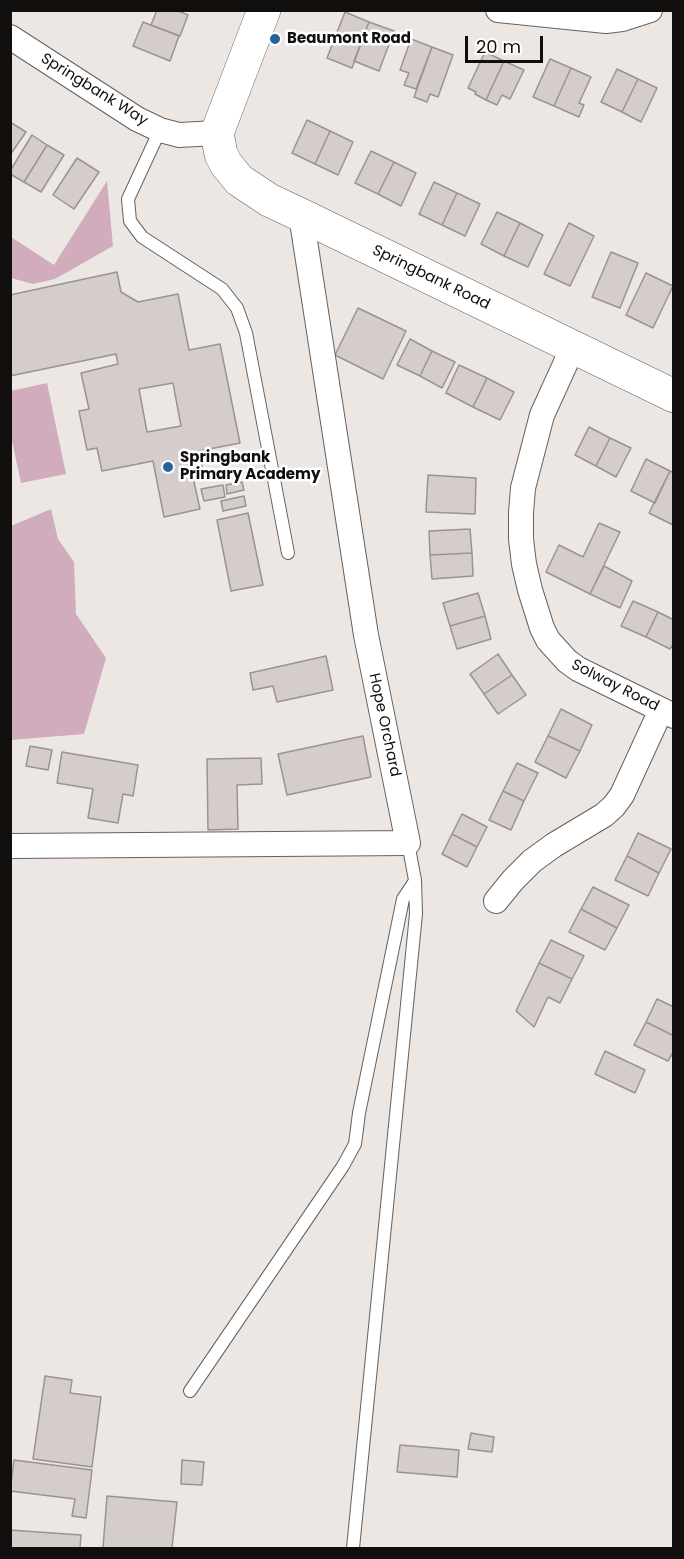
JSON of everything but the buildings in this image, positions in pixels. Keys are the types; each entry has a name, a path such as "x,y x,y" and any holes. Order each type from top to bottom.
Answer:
{"street":[{"path":"217,133 264,10"},
{"path":"498,10 606,21 622,19 650,10"},
{"name":"Springbank Way","path":"10,37 137,119 160,130 179,135 217,133"},
{"name":"Springbank Road","path":"217,133 221,154 226,164 239,180 269,200 674,396"},
{"name":"Hope Orchard","path":"301,215 366,635 408,843"},
{"name":"Solway Road","path":"573,347 542,415 523,488 522,539 524,564 530,590 548,640 567,661 578,669 667,713"},
{"path":"496,901 532,861 604,815 614,806 667,713"},
{"path":"10,846 408,843"}],"lane":[{"path":"160,130 128,199 130,221 142,237 222,289 237,308 246,333 288,554"},
{"path":"353,1548 416,914 416,880 408,843"},
{"path":"190,1391 343,1166 355,1144 359,1113 403,899 416,880"}],"shaded area":[{"path":"107,181 113,246 55,279 33,284 11,278 11,237 54,265"},
{"path":"47,383 66,474 21,483 11,436 11,391"},
{"path":"51,509 58,539 74,562 76,614 106,658 84,734 11,740 11,526"}],"place":[{"name":"Beaumont Road","path":"275,39"},
{"name":"Springbank Primary Academy","path":"168,467"}]}
